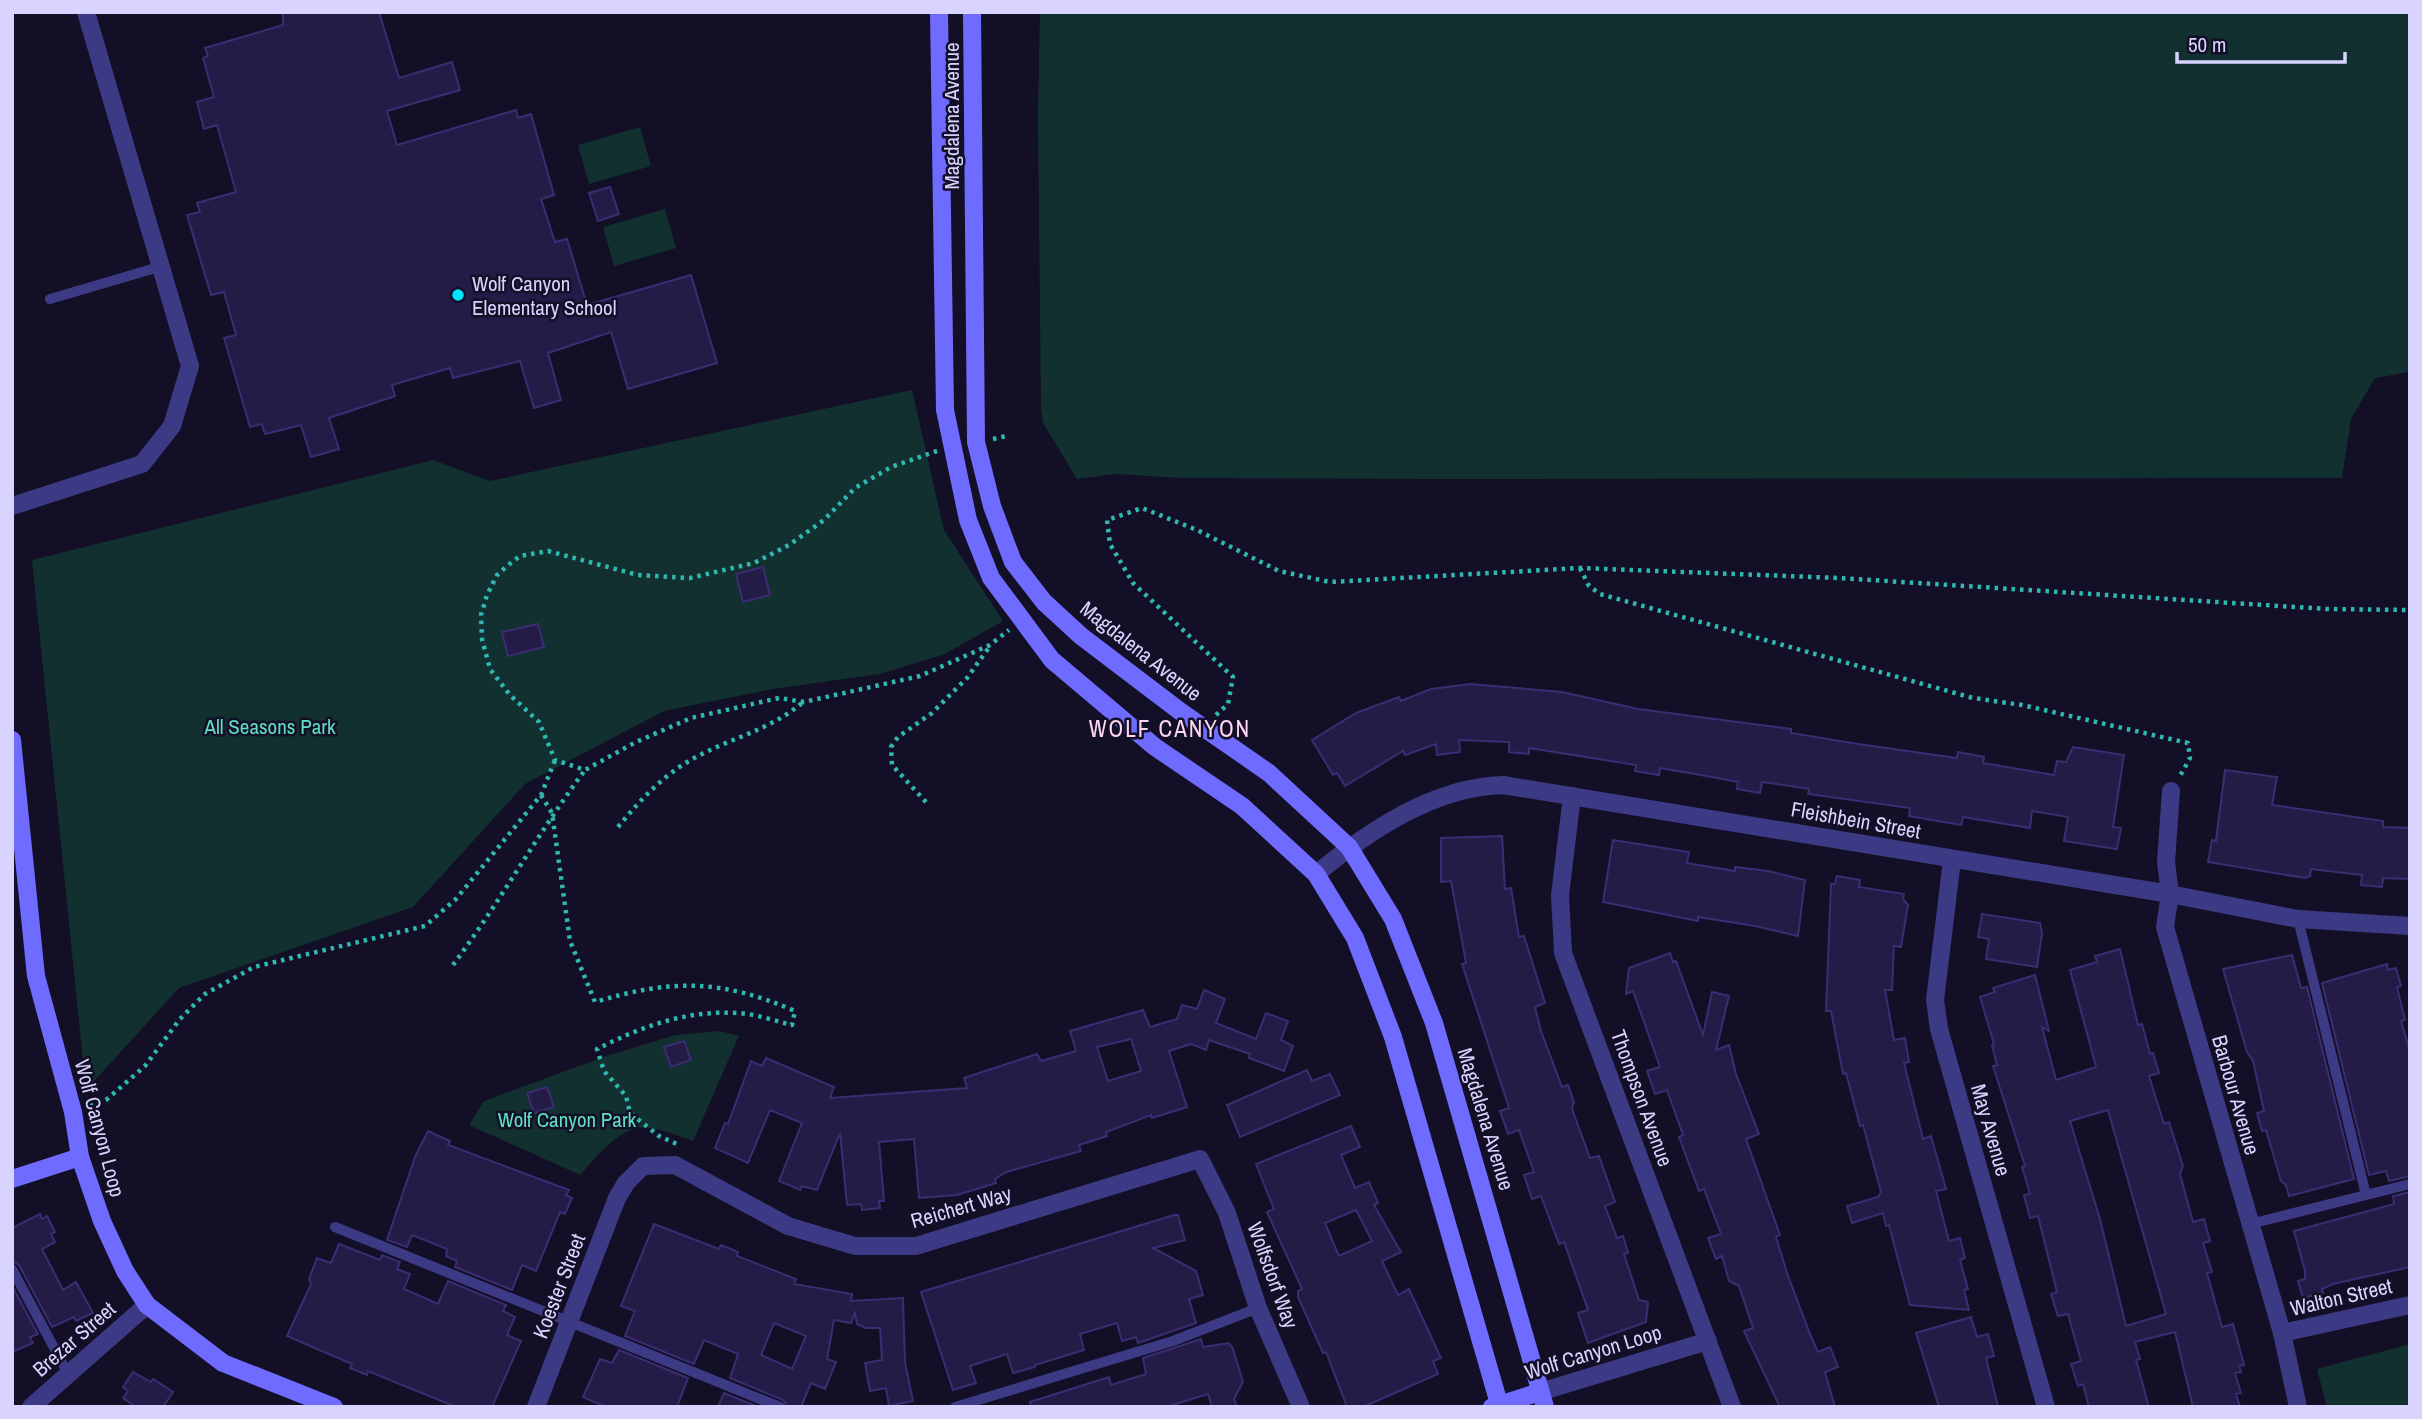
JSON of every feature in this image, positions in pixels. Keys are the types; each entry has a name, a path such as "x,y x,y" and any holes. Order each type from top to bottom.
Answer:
{"street":[{"path":"12,506 142,464 172,426 183,398 190,366 86,12"},
{"name":"Magdalena Avenue","path":"939,12 945,410 968,520 986,566 1021,620 1052,660 1156,747 1242,806 1316,874 1355,938 1393,1037 1497,1406"},
{"name":"Magdalena Avenue","path":"972,12 976,442 992,506 1013,562 1044,602 1081,636 1202,727 1269,773 1349,847 1393,919 1434,1023 1542,1399"},
{"name":"Wolf Canyon Loop","path":"12,740 36,976 73,1112 80,1157 102,1221 125,1271 147,1305 223,1363 334,1407"},
{"name":"Fleishbein Street","path":"1316,874 1349,847 1421,805 1476,786 1503,786 2170,894 2298,919 2410,926"},
{"name":"Barbour Avenue","path":"2171,792 2166,862 2170,894 2165,927 2282,1333 2298,1407"},
{"name":"Thompson Avenue","path":"1572,796 1560,895 1563,953 1732,1407"},
{"name":"May Avenue","path":"1952,860 1935,1000 1939,1030 2046,1407"},
{"path":"12,1179 80,1157"},
{"name":"Reichert Way","path":"626,1183 643,1166 675,1165 788,1226 855,1246 916,1246 1199,1159"},
{"name":"Wolfsdorf Way","path":"1199,1159 1227,1213 1258,1308 1301,1407"},
{"name":"Koester Street","path":"536,1407 626,1183"},
{"name":"Brezar Street","path":"30,1407 147,1305"},
{"name":"Walton Street","path":"2282,1333 2410,1305"},
{"name":"Wolf Canyon Loop","path":"1497,1406 1542,1399 1708,1341"}],"lane":[{"path":"50,299 159,267"},
{"path":"2298,919 2366,1195"},
{"path":"2250,1224 2410,1184"},
{"path":"334,1227 780,1407"},
{"path":"12,1269 68,1374"},
{"path":"955,1407 1165,1344 1258,1308"}],"path":[{"path":"976,442 1006,436"},
{"path":"73,1112 106,1100 145,1066 180,1020 205,994 254,967 425,926 456,899 541,795 555,760 539,722 510,695 490,669 482,639 481,615 487,595 497,575 520,556 548,551 638,575 690,578 754,563 789,545 824,520 855,488 891,467 916,456 953,447"},
{"path":"1202,727 1228,704 1233,677 1133,583 1110,544 1107,520 1142,508 1197,530 1279,571 1330,582 1580,568 1839,578 2327,609 2410,610"},
{"path":"1580,568 1589,586 1600,594 1973,698 2022,705 2188,743 2190,758 2171,792"},
{"path":"453,965 552,813 585,770 636,742 691,718 779,698 804,702 920,676 990,645 1021,620"},
{"path":"926,802 892,765 891,747 967,678 990,645"},
{"path":"618,827 647,792 697,756 783,719 804,702"},
{"path":"555,760 585,770"},
{"path":"541,795 552,813 570,941 595,1002 637,990 725,986 760,996 795,1011 792,1025 740,1013 683,1015 645,1025 597,1049 604,1071 626,1096 630,1113 659,1136 681,1146"}],"green space":[{"path":"1040,12 2410,12 2410,372 2375,378 2351,419 2342,478 1428,479 1180,478 1116,474 1077,479 1043,423 1041,409 1038,117"},
{"path":"640,127 651,166 589,184 578,145"},
{"path":"665,209 676,248 614,266 603,227"},
{"name":"All Seasons Park","path":"912,390 944,530 1003,621 945,654 880,674 773,689 664,711 525,784 413,907 179,988 86,1090 32,560 433,460 490,481"},
{"name":"Wolf Canyon Park","path":"720,1031 739,1036 693,1141 650,1128 630,1131 610,1143 580,1175 469,1125 484,1101 606,1056 675,1035"},
{"path":"2410,1344 2410,1407 2327,1407 2317,1369"}],"building":[{"path":"283,12 379,12 399,78 452,62 460,90 387,111 397,145 516,110 518,118 531,114 554,195 541,199 555,242 567,239 587,305 691,275 717,363 628,389 611,332 548,353 561,400 534,408 520,361 453,378 450,368 392,385 395,396 329,418 339,449 311,457 301,425 265,434 262,424 250,427 224,338 236,335 224,292 211,295 187,215 200,212 197,203 236,192 217,125 204,129 197,102 214,97 203,58 208,56 205,48 283,25"},
{"path":"610,187 619,214 598,221 589,193"},
{"path":"763,567 770,595 743,602 736,574"},
{"path":"538,624 544,647 508,656 502,632"},
{"path":"1470,684 1562,692 1638,709 1791,729 1791,733 1957,758 1958,752 1984,757 1983,763 2054,775 2057,761 2066,762 2073,747 2124,755 2113,827 2121,828 2117,849 2064,841 2068,817 2032,811 2030,828 1963,817 1961,825 1909,816 1910,808 1808,794 1809,789 1791,786 1762,782 1760,793 1737,789 1738,782 1660,768 1659,775 1635,771 1636,765 1529,748 1529,754 1509,752 1509,742 1459,740 1460,752 1437,755 1436,744 1405,755 1403,751 1345,786 1337,773 1333,775 1312,740 1356,713 1399,697 1401,701 1431,689"},
{"path":"2225,770 2277,777 2272,805 2383,821 2383,827 2410,828 2410,879 2383,878 2382,887 2361,885 2362,875 2311,869 2310,876 2305,878 2208,862 2212,840 2216,841"},
{"path":"1502,836 1505,889 1511,888 1519,937 1524,936 1545,1003 1535,1007 1541,1031 1562,1087 1568,1085 1574,1102 1572,1109 1590,1158 1599,1156 1615,1202 1605,1206 1617,1238 1623,1236 1628,1253 1624,1254 1639,1300 1648,1302 1646,1322 1588,1343 1578,1313 1588,1310 1564,1242 1559,1244 1541,1196 1532,1199 1524,1175 1534,1172 1519,1130 1508,1134 1500,1111 1509,1108 1462,964 1466,963 1451,881 1441,882 1441,838"},
{"path":"1613,840 1689,852 1687,863 1735,871 1735,867 1768,871 1805,880 1798,936 1755,926 1698,917 1698,921 1603,902"},
{"path":"1837,876 1860,880 1859,887 1904,894 1903,899 1908,905 1901,947 1894,946 1892,990 1885,990 1894,1040 1905,1038 1909,1062 1904,1063 1923,1139 1931,1136 1946,1189 1936,1191 1949,1241 1960,1238 1965,1258 1960,1260 1968,1289 1964,1290 1969,1310 1910,1305 1889,1225 1886,1226 1883,1213 1852,1223 1847,1206 1878,1197 1881,1192 1863,1125 1860,1126 1846,1073 1843,1074 1831,1011 1826,1011 1831,884 1835,884"},
{"path":"1982,914 2040,923 2042,933 2037,967 1986,959 1989,939 1978,937"},
{"path":"2120,949 2138,1025 2142,1024 2150,1054 2153,1053 2159,1073 2149,1076 2164,1124 2169,1122 2183,1166 2180,1174 2193,1222 2204,1219 2210,1241 2203,1243 2212,1272 2207,1273 2222,1327 2233,1324 2244,1365 2239,1366 2241,1372 2235,1373 2241,1393 2236,1394 2240,1407 2193,1407 2175,1332 2135,1342 2140,1359 2136,1360 2149,1407 2089,1407 2083,1384 2078,1386 2071,1364 2081,1361 2068,1314 2058,1316 2051,1294 2057,1292 2038,1216 2030,1218 2024,1195 2030,1194 2022,1167 2025,1166 1993,1066 1997,1065 1992,1045 1994,1044 1980,997 1995,992 1993,988 2035,975 2049,1031 2042,1027 2056,1080 2096,1067 2070,970 2097,962 2095,956","holes":["2108,1110 2166,1314 2126,1326 2100,1219 2070,1121"]},
{"path":"1670,953 1673,962 1676,961 1703,1035 1712,992 1729,996 1716,1050 1729,1045 1736,1074 1759,1134 1746,1139 1780,1235 1776,1237 1788,1276 1812,1339 1818,1352 1830,1347 1838,1367 1825,1372 1835,1407 1780,1407 1744,1331 1753,1328 1739,1286 1729,1281 1722,1256 1716,1259 1708,1238 1721,1234 1704,1189 1699,1191 1679,1137 1683,1135 1667,1090 1655,1094 1647,1071 1660,1067 1633,991 1626,994 1629,968"},
{"path":"2292,955 2301,988 2307,987 2354,1179 2289,1196 2286,1185 2281,1181 2266,1130 2262,1131 2257,1113 2264,1111 2253,1061 2247,1052 2223,969"},
{"path":"2387,964 2388,970 2396,968 2401,986 2397,987 2405,1020 2401,1021 2410,1052 2410,1176 2389,1181 2386,1171 2369,1175 2322,983"},
{"path":"1204,990 1225,999 1216,1023 1256,1039 1266,1013 1288,1021 1281,1040 1293,1046 1284,1071 1249,1058 1250,1054 1209,1040 1206,1050 1191,1044 1169,1051 1187,1107 1152,1118 1151,1115 1106,1132 1107,1136 1079,1145 1081,1151 1006,1172 995,1179 996,1183 957,1195 919,1198 914,1139 879,1142 884,1201 879,1201 880,1208 862,1210 861,1204 847,1205 840,1133 817,1190 802,1186 800,1190 779,1181 802,1123 770,1110 748,1163 715,1148 725,1123 728,1124 751,1061 762,1066 766,1058 834,1087 830,1098 967,1088 964,1078 1037,1054 1041,1061 1076,1051 1070,1031 1143,1010 1150,1027 1177,1019 1182,1005 1197,1009","holes":["1131,1039 1141,1071 1108,1081 1097,1047"]},
{"path":"684,1041 691,1060 671,1067 664,1047"},
{"path":"1307,1070 1312,1081 1330,1074 1340,1095 1240,1137 1227,1105"},
{"path":"547,1087 554,1107 534,1113 527,1093"},
{"path":"1351,1126 1360,1147 1341,1155 1355,1188 1369,1182 1378,1203 1374,1205 1401,1252 1382,1261 1398,1295 1409,1289 1441,1358 1433,1361 1438,1374 1363,1407 1347,1407 1326,1352 1323,1353 1298,1297 1298,1291 1302,1289 1267,1212 1274,1209 1256,1164","holes":["1356,1210 1372,1241 1339,1256 1325,1223"]},
{"path":"428,1131 450,1141 448,1145 569,1190 566,1195 572,1198 565,1214 560,1212 536,1271 522,1265 512,1290 455,1267 457,1261 446,1256 447,1249 412,1235 407,1247 387,1240 415,1157"},
{"path":"2410,1192 2410,1267 2333,1284 2322,1289 2323,1293 2303,1298 2298,1281 2305,1279 2305,1271 2294,1231 2394,1204 2393,1196"},
{"path":"40,1214 42,1219 47,1216 55,1232 51,1234 55,1242 42,1249 63,1290 76,1282 93,1313 76,1321 74,1317 52,1327 19,1265 12,1261 12,1228"},
{"path":"1178,1215 1185,1240 1153,1248 1196,1271 1203,1295 1189,1299 1196,1323 1138,1343 1136,1337 1122,1341 1117,1323 1080,1334 1084,1350 1035,1367 1013,1373 1007,1354 970,1366 976,1383 953,1390 921,1292"},
{"path":"654,1224 719,1249 721,1245 738,1252 737,1256 796,1279 794,1284 852,1294 851,1301 903,1298 905,1363 913,1401 889,1406 886,1388 870,1391 865,1363 882,1360 880,1328 866,1328 857,1324 855,1313 851,1323 834,1320 827,1359 836,1362 825,1389 811,1383 801,1407 788,1407 783,1400 730,1378 738,1354 704,1340 694,1364 625,1336 635,1311 621,1306","holes":["774,1323 806,1336 792,1369 761,1355"]},
{"path":"339,1244 380,1260 382,1255 400,1262 397,1269 410,1274 404,1289 438,1304 448,1281 506,1305 503,1311 515,1317 507,1335 521,1341 492,1407 456,1407 368,1371 367,1375 350,1368 352,1364 287,1336 311,1284 309,1279 317,1258 331,1263"},
{"path":"12,1286 38,1334 30,1337 33,1343 12,1352"},
{"path":"1971,1317 1977,1337 1988,1334 1994,1356 1986,1358 1998,1407 1939,1407 1916,1333"},
{"path":"1201,1339 1203,1347 1229,1343 1233,1349 1243,1382 1234,1399 1237,1407 1212,1407 1208,1394 1166,1407 1031,1407 1030,1402 1109,1377 1111,1385 1146,1374 1143,1358"},
{"path":"619,1350 688,1378 677,1407 606,1407 583,1397 600,1359 612,1363"},
{"path":"133,1372 151,1382 153,1379 173,1392 163,1407 136,1407 123,1398 128,1391 123,1387"},
{"path":"724,1393 758,1407 718,1407"}],"place":[{"name":"Wolf Canyon Elementary School","path":"458,295"}],"district":[{"name":"WOLF CANYON","path":"1170,728"}]}
